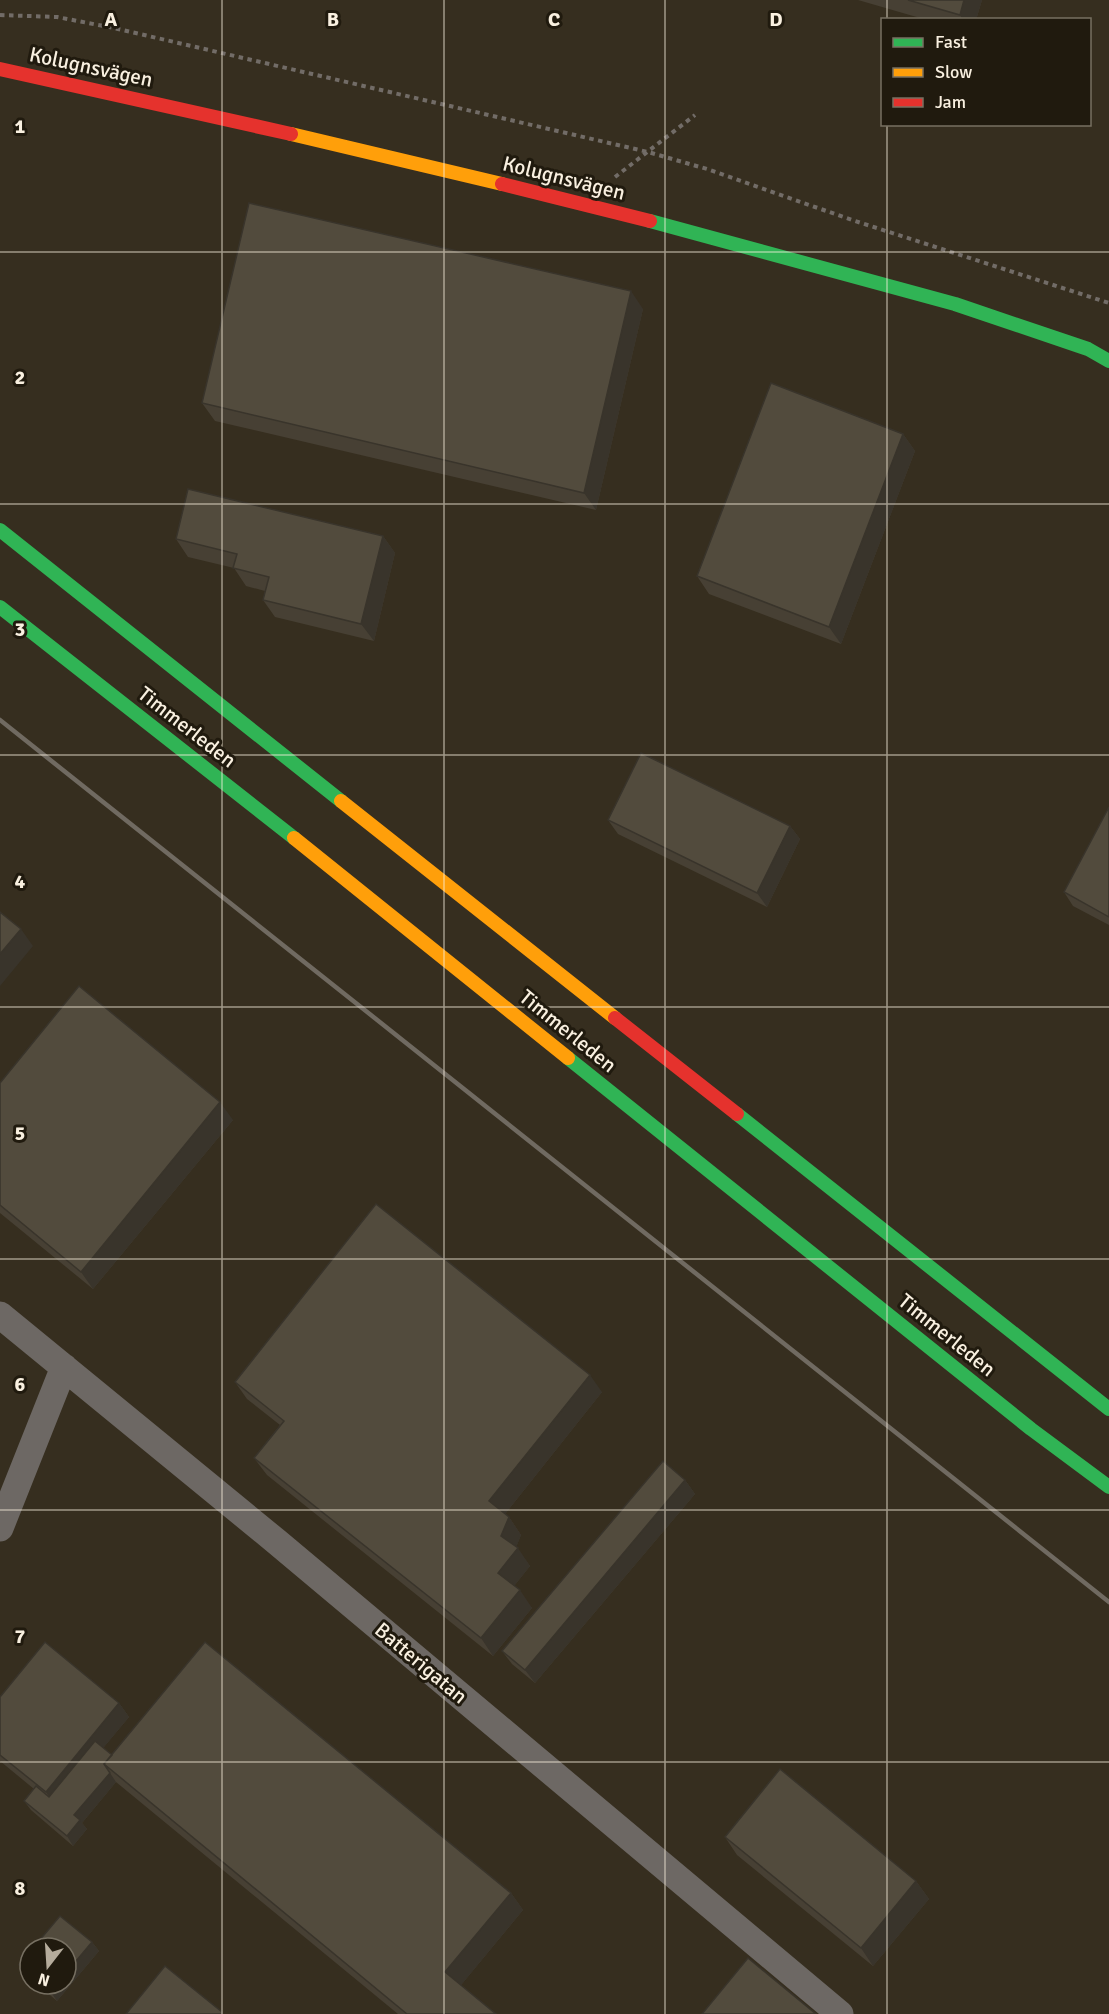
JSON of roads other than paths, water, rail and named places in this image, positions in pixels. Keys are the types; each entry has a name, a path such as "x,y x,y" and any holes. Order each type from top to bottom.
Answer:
{"main road":[{"name":"Kolugnsvägen","path":"0,69 218,117 580,202 955,304 1088,349 1109,361"},
{"name":"Timmerleden","path":"0,530 1109,1409"},
{"name":"Timmerleden","path":"0,607 299,842 1031,1429 1108,1485"},
{"path":"1056,1367 1086,1374"}],"street":[{"name":"Batterigatan","path":"0,1315 277,1542 840,2014"},
{"path":"0,1528 64,1367"}],"railway":[{"path":"0,720 1109,1602"}]}
